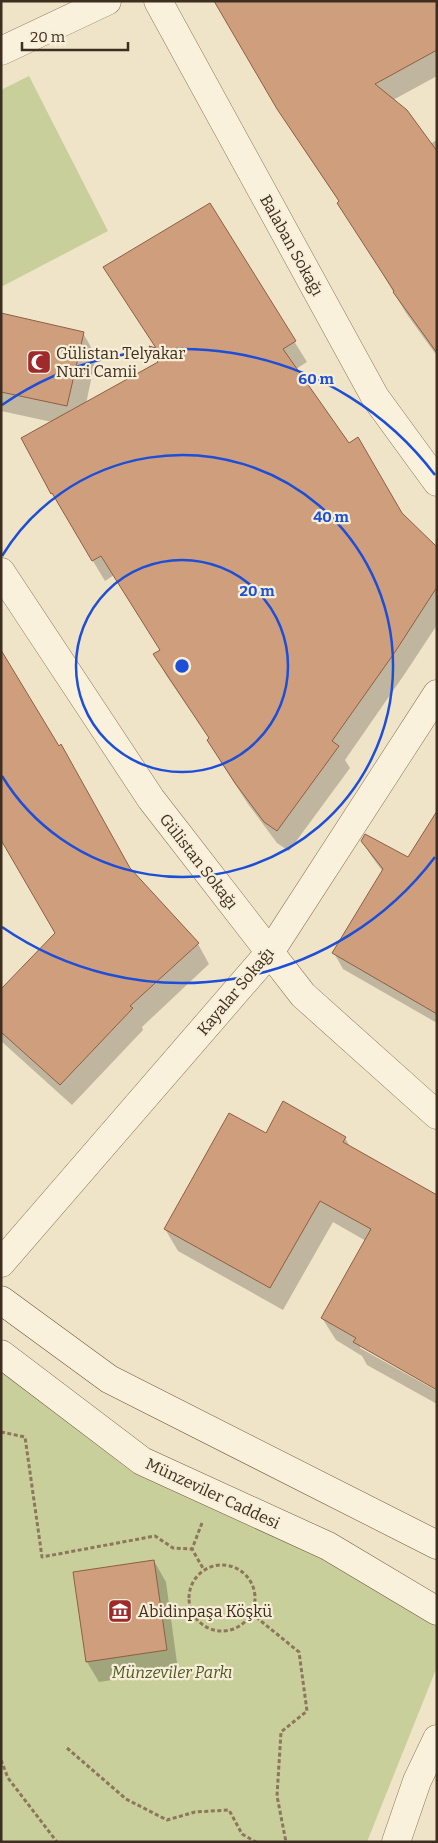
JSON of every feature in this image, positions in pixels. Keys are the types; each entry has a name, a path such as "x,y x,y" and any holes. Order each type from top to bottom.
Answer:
{"street":[{"path":"1,51 107,1"},
{"name":"Balaban Sokağı","path":"158,1 374,397 437,482"},
{"name":"Gülistan Sokağı","path":"1,572 150,798 303,995 437,1115"},
{"name":"Kayalar Sokağı","path":"1,1263 270,952 437,694"},
{"path":"1,1300 109,1379 437,1546"},
{"name":"Münzeviler Caddesi","path":"1,1354 142,1461 328,1546 437,1611"},
{"path":"396,1842 416,1781 437,1739"}],"path":[{"path":"1,1432 25,1437 42,1557 155,1536 173,1548 192,1548"},
{"path":"192,1548 214,1494"},
{"path":"192,1548 204,1570"},
{"path":"220,1564 237,1568 244,1573 253,1588 254,1604 251,1613 240,1625 223,1631 207,1627 194,1616 189,1599 193,1583 204,1570 220,1564"},
{"path":"251,1613 298,1652 307,1711 281,1732 277,1796 286,1842"},
{"path":"67,1748 126,1799 167,1820 195,1812 230,1810 242,1834 256,1842"},
{"path":"1,1760 8,1778 57,1842"}],"green space":[{"path":"29,76 108,231 1,287 1,90"},
{"name":"Münzeviler Parkı","path":"1,1365 305,1547 437,1617 437,1667 367,1842 1,1842"}],"building":[{"path":"214,1 437,1 437,50 375,84 407,110 437,151 437,353 393,292 337,203 339,201 277,109"},
{"path":"210,203 296,341 283,349 349,443 358,437 402,513 437,547 437,587 395,652 332,741 339,746 277,831 264,822 235,783 207,740 209,738 153,654 160,650 101,556 92,561 51,494 21,438 158,362 149,346 156,348 103,267"},
{"name":"Gülistan Telyakar Nuri Camii","path":"1,313 84,332 67,406 1,392"},
{"path":"1,650 59,746 61,744 130,868 199,943 130,1006 133,1008 60,1085 1,1032 1,989 55,933 1,840"},
{"path":"437,811 437,1014 332,953 383,869 361,841 365,834 408,857"},
{"path":"283,1101 346,1137 343,1142 437,1195 437,1390 353,1342 356,1338 321,1318 371,1229 320,1201 270,1288 164,1229 229,1113 266,1133"},
{"name":"Abidinpaşa Köşkü","path":"154,1560 167,1650 86,1662 73,1572"}],"place":[{"name":"Gülistan Telyakar Nuri Camii","path":"39,362"},
{"name":"Abidinpaşa Köşkü","path":"120,1611"}]}
